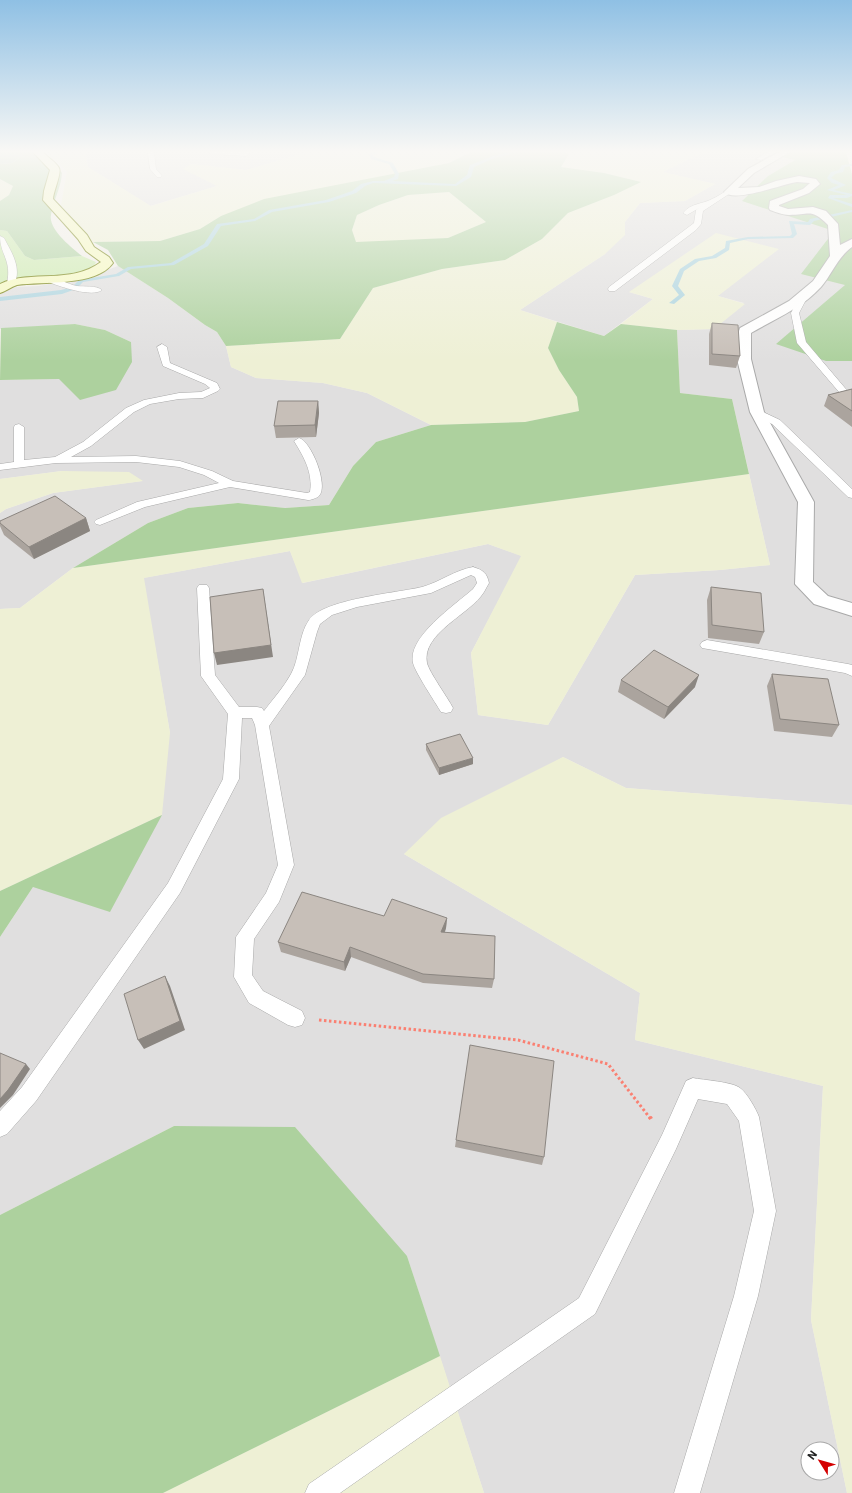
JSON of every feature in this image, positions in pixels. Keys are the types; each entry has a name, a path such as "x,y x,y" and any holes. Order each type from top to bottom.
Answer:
{"street":[{"path":"0,289 10,283 51,280 91,272 107,263 105,259 90,250 83,237 69,222"},
{"path":"831,222 833,224 836,258"},
{"path":"852,242 848,244 836,258 817,284 804,296 745,331 744,359 757,412 806,502 804,584 821,600 852,610"}],"lane":[{"path":"612,289 693,228 697,222"},
{"path":"0,238 13,267 14,272 10,283"},
{"path":"51,280 74,288 98,290"},
{"path":"804,296 796,313 802,344 842,390"},
{"path":"56,460 87,444 130,410 147,402 179,396 203,395 215,389 214,385 204,378 174,369 166,364 162,347"},
{"path":"757,412 776,422 852,495"},
{"path":"19,427 19,464"},
{"path":"0,468 19,464 56,460 136,459 180,464 208,473 230,484 308,497 315,494 317,483 311,460 299,441"},
{"path":"100,522 141,504 230,484"},
{"path":"262,725 298,675 310,632 315,621 326,612 356,603 427,590 466,572 473,571 481,575 483,583 478,592 431,633 420,650 420,664 446,708"},
{"path":"0,1127 29,1094 174,888 231,779 235,712 208,676 203,588"},
{"path":"707,645 852,670"},
{"path":"235,712 257,712 262,725 286,865 273,897 245,937 243,977 256,997 295,1018"},
{"path":"318,1493 587,1306 669,1142 693,1088 732,1095 749,1117 765,1211 746,1296 687,1493"}],"path":[{"path":"295,1018 518,1040 608,1064 669,1142"}],"shaded area":[{"path":"625,222 824,222 835,231 845,285 826,361 852,361 852,805 626,788 563,757 404,854 640,993 635,1040 823,1086 811,1320 836,1441 800,1441 800,1481 840,1481 840,1459 847,1493 484,1493 407,1256 174,1126 0,1215 0,937 33,887 170,733 143,578 290,551 303,583 488,544 522,556 471,653 478,715 548,725 635,575 720,570 770,565 732,399 680,393 677,330 714,329 744,303 718,296 629,292 653,299 604,336 520,310 605,254"},
{"path":"118,266 217,332 226,346 231,367 256,378 323,383 367,393 431,425 376,442 353,466 329,505 285,508 238,503 188,508 148,523 73,568 20,608 0,609 0,513 6,509 53,493 142,481 62,471 0,479 0,380 59,379 131,342 105,330 75,324 0,329 0,294 16,287 38,286 88,277"}],"green space":[{"path":"0,222 52,222 62,238 82,256 34,260 25,256 7,231 0,230"},
{"path":"75,222 212,222 200,229 160,241 93,242"},
{"path":"212,222 355,222 352,230 356,242 448,238 486,222 559,222 542,239 505,260 442,269 373,288 340,339 226,346 217,332 118,266 108,250 93,242 160,241 200,229"},
{"path":"355,222 486,222 448,238 356,243 352,230"},
{"path":"559,222 625,222 625,235 605,254 520,310 557,322 548,348 559,370 577,397 579,411 525,422 431,425 367,393 323,383 256,378 231,367 226,346 340,339 373,288 442,269 505,260 542,239"},
{"path":"805,222 852,222 852,361 826,361 776,344 845,285 801,274 834,231"},
{"path":"0,230 7,231 25,256 34,260 82,256 96,262 93,268 81,274 11,283 0,291"},
{"path":"716,233 779,249 718,296 745,304 714,329 677,330 621,324 653,299 629,292"},
{"path":"557,322 604,336 621,324 677,330 680,393 732,399 749,474 73,568 148,523 188,508 238,503 285,508 329,505 353,466 376,442 431,425 525,422 579,411 577,397 559,370 548,348"},
{"path":"75,324 105,330 131,342 132,362 116,390 80,400 59,379 0,380 1,328"},
{"path":"62,471 129,472 143,481 53,493 6,509 0,513 0,479"},
{"path":"749,474 770,565 720,570 635,575 548,725 478,715 471,653 521,556 488,544 302,583 290,551 144,578 170,733 162,815 0,891 0,609 20,608 73,568"},
{"path":"563,757 626,788 852,805 852,1493 847,1493 840,1459 840,1441 836,1441 811,1320 823,1086 635,1040 640,993 404,854 441,818"},
{"path":"162,815 110,912 33,887 0,937 0,891"},
{"path":"174,1126 295,1127 407,1256 440,1356 163,1493 0,1493 0,1215"},
{"path":"440,1356 484,1493 163,1493"}],"building":[{"path":"712,323 738,325 740,356 712,354"},
{"path":"852,389 852,411 828,395"},
{"path":"278,401 318,401 315,425 274,426"},
{"path":"55,496 86,518 29,547 0,523 0,521"},
{"path":"711,587 761,593 764,632 712,625"},
{"path":"263,589 271,645 214,653 210,597"},
{"path":"654,650 699,675 668,707 621,680"},
{"path":"772,674 828,679 839,725 780,719"},
{"path":"460,734 473,758 439,768 426,744"},
{"path":"302,892 384,916 392,899 447,918 441,932 495,936 494,979 423,974 350,947 344,962 278,942"},
{"path":"165,976 180,1021 138,1040 124,994"},
{"path":"470,1045 554,1061 544,1157 456,1140"},
{"path":"0,1053 26,1064 0,1099"}],"waterway":[{"path":"0,299 62,292 74,288 81,281 117,275 130,268 172,264 206,245 219,225 243,222"},
{"path":"672,303 682,295 675,286 682,270 697,260 714,257 727,249 728,242 748,238 791,237 795,234 791,222 810,224 811,222"}]}
